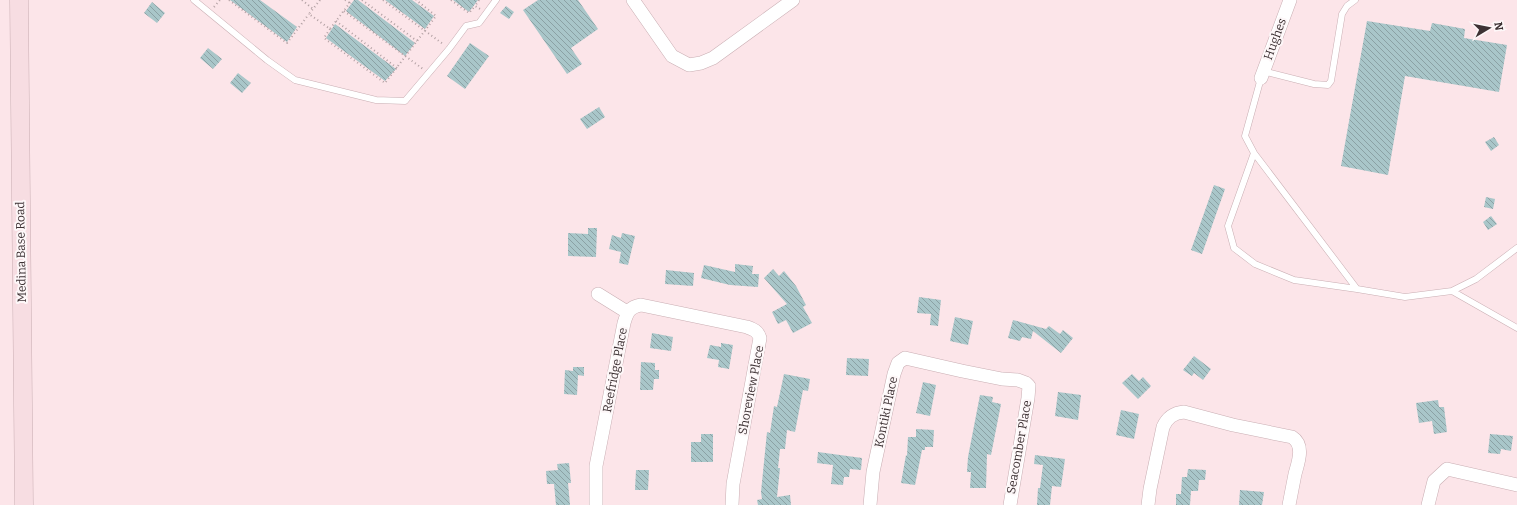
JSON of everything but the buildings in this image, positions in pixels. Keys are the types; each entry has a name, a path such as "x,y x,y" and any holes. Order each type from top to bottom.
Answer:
{"street":[{"name":"Medina Base Road","path":"18,0 24,505"},
{"path":"633,0 672,56 689,65 701,63 713,58 793,0"},
{"name":"Hughes","path":"1262,75 1290,0"},
{"path":"598,294 627,312"},
{"name":"Reefridge Place","path":"596,505 596,466 627,312 632,308 641,305 702,318"},
{"name":"Shoreview Place","path":"702,318 747,327 759,334 760,338 733,484 732,505"},
{"name":"Kontiki Place","path":"870,505 875,464 894,374 898,363 905,358 962,371"},
{"name":"Seacomber Place","path":"962,371 1002,379 1018,380 1026,383 1028,386 1028,398 1010,505"},
{"path":"1148,505 1163,427 1171,416 1184,412 1296,439 1299,445 1300,454 1289,505"},
{"path":"1428,505 1434,481 1448,469 1517,485"}],"lane":[{"path":"194,0 267,60 294,80 376,100 405,102 466,26 479,23 496,0"},
{"path":"1355,0 1347,6 1342,14 1331,81 1328,85 1262,75 1245,136 1254,153 1357,289"},
{"path":"1254,153 1228,226 1234,248 1255,264 1294,280 1405,297 1452,291 1476,279 1517,248"},
{"path":"1452,291 1517,328"}],"path":[{"path":"229,0 287,43 320,0"},
{"path":"302,0 313,9"},
{"path":"345,0 350,3"},
{"path":"352,0 324,38 386,83 436,16 416,0"},
{"path":"362,0 417,41"},
{"path":"383,0 449,49"},
{"path":"451,0 469,13 475,6"},
{"path":"344,11 428,73"},
{"path":"309,14 330,30"},
{"path":"336,22 397,68"}]}
